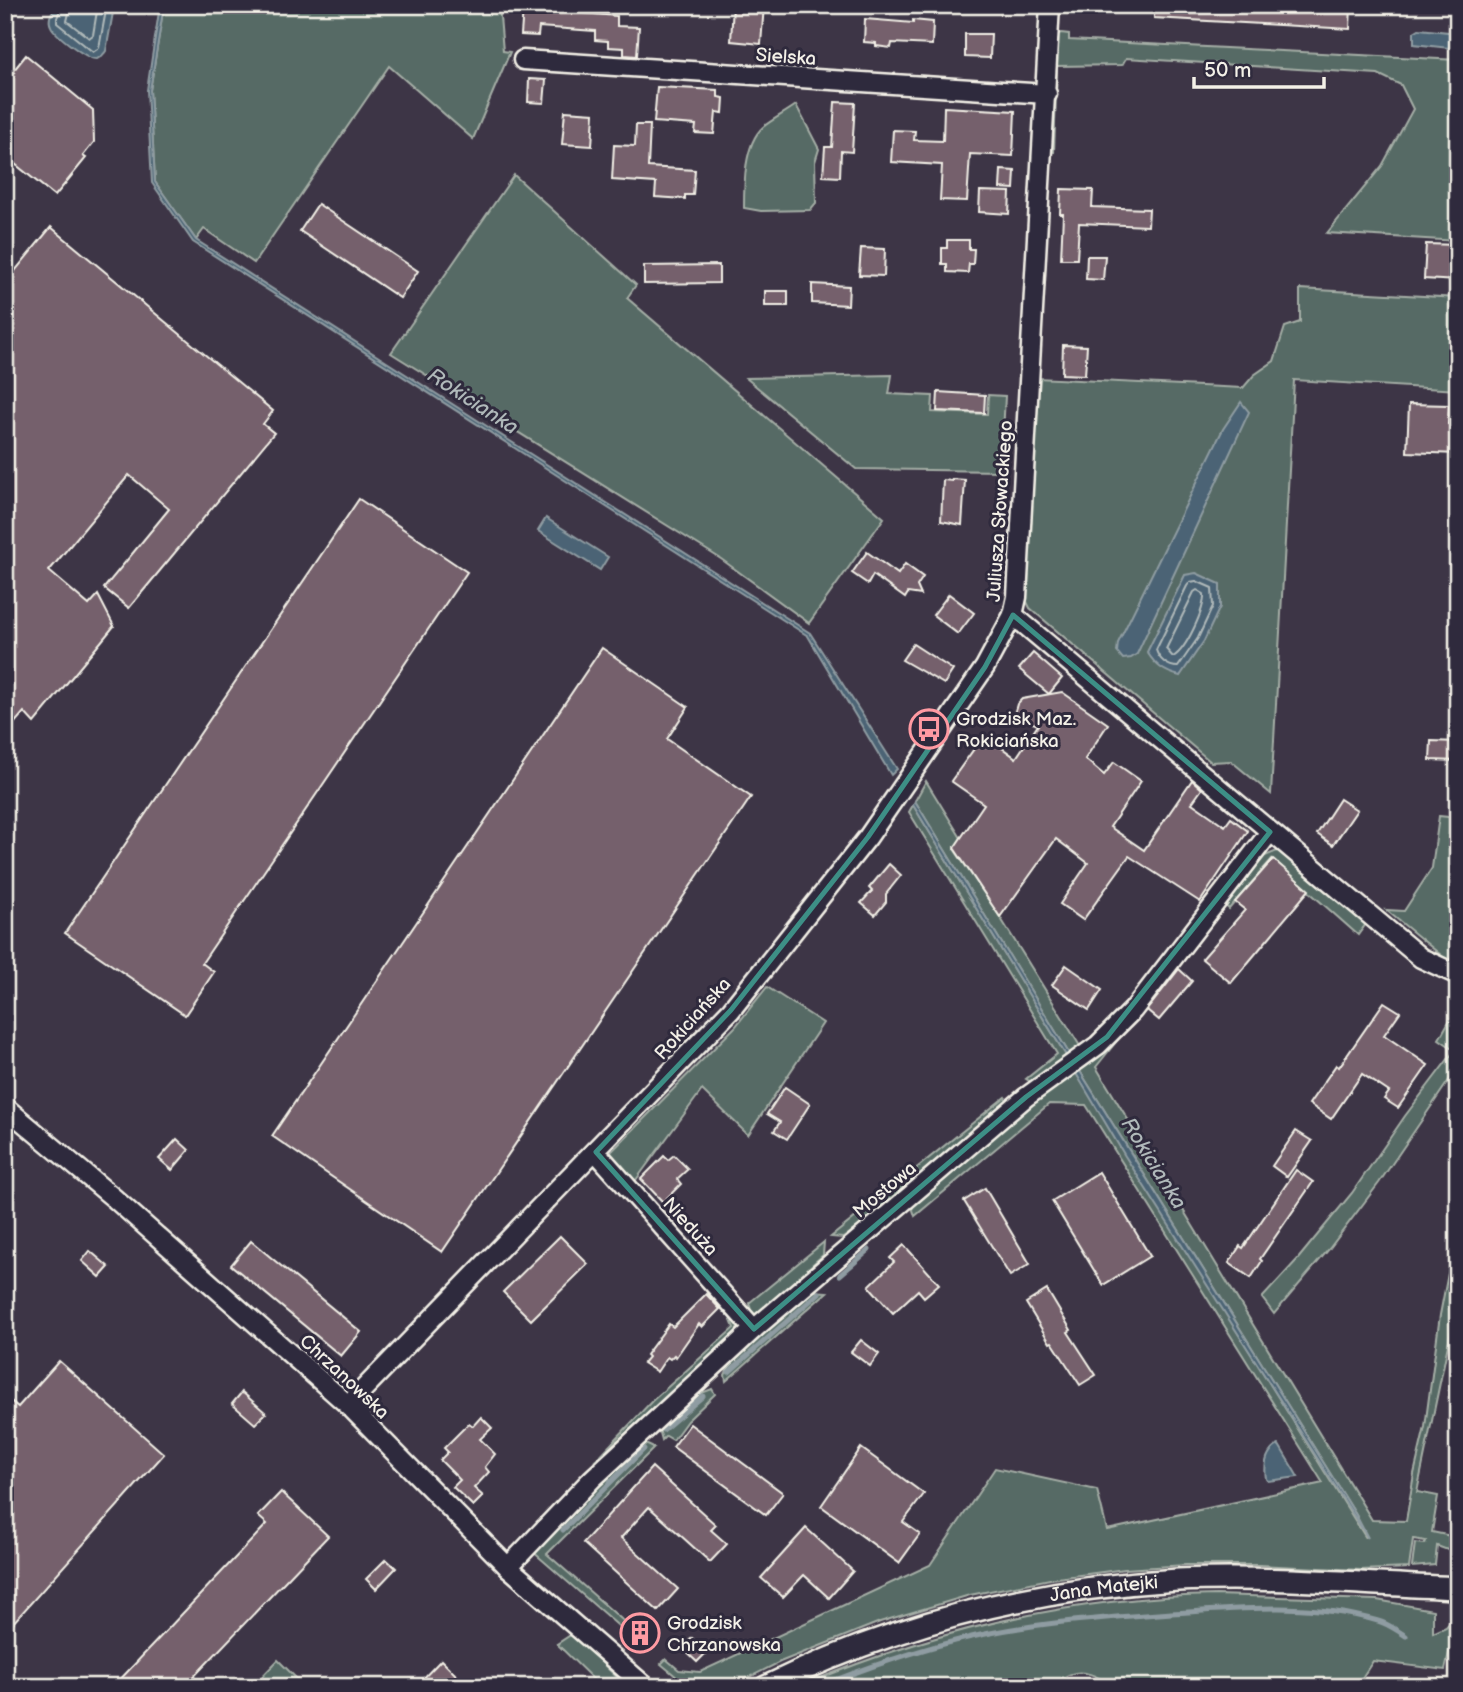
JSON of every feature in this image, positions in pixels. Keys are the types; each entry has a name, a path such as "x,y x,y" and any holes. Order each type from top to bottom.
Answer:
{"street":[{"name":"Juliusza Słowackiego","path":"1050,5 1017,597 1013,615 1421,958 1458,975"},
{"name":"Sielska","path":"523,60 1046,94"},
{"name":"Rokiciańska","path":"348,1405 731,1010 867,837 985,667 1013,615"},
{"name":"Mostowa","path":"509,1567 592,1479 754,1329 902,1200 1026,1097 1107,1037 1133,1010 1270,832"},
{"name":"Chrzanowska","path":"5,1107 115,1199 348,1405 509,1567 646,1687"},
{"name":"Nieduża","path":"596,1152 754,1329"},
{"name":"Jana Matejki","path":"766,1687 821,1661 925,1623 994,1605 1087,1588 1219,1579 1447,1588"}],"highlighted area":[{"path":"1013,615 1270,832 1107,1037 1026,1097 754,1329 596,1152 731,1010 868,837 985,667"}],"green space":[{"path":"164,5 499,5 503,51 510,52 473,139 389,66 254,263 204,229 196,240 155,182 150,90"},
{"path":"1061,33 1069,34 1069,40 1458,60 1458,241 1327,233 1382,166 1413,109 1401,85 1378,74 1126,58 1122,65 1057,66 1054,152 1048,152 1054,37"},
{"path":"796,105 819,149 815,162 816,203 810,210 761,211 744,208 746,165 757,134"},
{"path":"514,175 636,285 627,298 884,518 809,623 721,559 391,353"},
{"path":"1300,289 1458,298 1458,390 1294,380 1271,794 1231,761 1211,762 1030,608 1025,598 1037,378 1243,388 1254,375 1274,361 1285,327 1300,322"},
{"path":"892,375 889,394 933,396 932,412 987,414 988,395 1005,396 1001,471 856,469 746,378"},
{"path":"926,781 961,838 954,849 1000,917 1080,1046 1070,1055 915,801"},
{"path":"913,805 1067,1057 1031,1082 1026,1079 1057,1054 909,812"},
{"path":"1439,816 1458,818 1458,955 1447,960 1386,910 1404,911 1432,868"},
{"path":"1277,851 1283,852 1380,934 1366,924 1358,935 1272,859 1229,909 1222,903 1265,856"},
{"path":"767,987 823,1023 748,1135 702,1090 633,1184 608,1155 735,1027"},
{"path":"1456,1009 1458,1067 1379,1183 1329,1249 1274,1314 1262,1298 1352,1193 1455,1050 1439,1039"},
{"path":"1128,1027 1096,1067 1372,1520 1406,1521 1425,1427 1440,1315 1458,1221 1458,1297 1417,1492 1438,1496 1432,1532 1451,1536 1458,1502 1458,1559 1448,1550 1437,1546 1435,1565 1412,1567 1415,1543 1425,1544 1426,1541 1413,1539 1409,1568 1361,1570 1186,1565 1125,1569 1050,1579 970,1595 880,1622 780,1662 730,1687 689,1687 661,1664 666,1659 679,1670 700,1672 930,1565 995,1468 1097,1490 1107,1530 1323,1483 1086,1105 1049,1104 915,1216 911,1204 1069,1071 1074,1070 1366,1538 1356,1515 1078,1068"},
{"path":"1005,1097 1008,1101 872,1217 843,1238 831,1237"},
{"path":"824,1242 823,1255 757,1314 752,1314 749,1303"},
{"path":"712,1289 739,1324 734,1336 594,1462 652,1401 734,1328 730,1318 707,1293"},
{"path":"813,1291 827,1292 726,1381 725,1375 733,1359"},
{"path":"712,1389 715,1394 687,1421 673,1440 666,1436 662,1440 659,1429 691,1397"},
{"path":"643,1443 654,1448 547,1554 636,1632 631,1637 532,1551"},
{"path":"1216,1595 1377,1600 1433,1610 1433,1633 1446,1627 1458,1613 1445,1670 1373,1661 1356,1687 1106,1687 1100,1682 1101,1679 1081,1672 1063,1677 1052,1687 799,1687 900,1649 1003,1620 1109,1602"},
{"path":"572,1634 627,1687 601,1687 557,1644"},
{"path":"278,1660 305,1687 252,1687"}],"water":[{"path":"57,5 114,7 106,51 101,57 97,59 87,56 58,35 50,23"},
{"path":"160,5 164,5 150,90 155,182 196,240 810,633 897,769 891,775 808,636 193,242 152,183 147,90"},
{"path":"1419,29 1458,33 1458,49 1414,44 1414,32"},
{"path":"1241,402 1249,412 1137,654 1123,659 1117,652 1118,643 1223,429"},
{"path":"546,518 608,557 600,570 538,531"},
{"path":"1196,573 1220,584 1220,607 1204,641 1180,676 1161,668 1147,652 1185,575"},
{"path":"915,801 1070,1055 1067,1057 913,805"},
{"path":"1078,1068 1368,1538 1125,1156 1074,1070"},
{"path":"1279,1445 1298,1477 1268,1481 1265,1474 1266,1459"}],"building":[{"path":"548,5 584,5 583,13 617,16 617,26 639,27 637,56 624,55 624,48 608,47 608,41 595,40 595,31 539,27 538,36 521,35 523,8 548,9"},
{"path":"733,5 764,5 761,44 731,41"},
{"path":"1154,5 1351,5 1350,29 1154,18"},
{"path":"865,19 933,22 932,45 892,43 891,48 864,42"},
{"path":"965,34 991,34 990,58 965,57"},
{"path":"26,55 93,110 94,142 83,156 86,158 55,196 5,156 5,81"},
{"path":"529,79 546,80 544,103 528,102"},
{"path":"657,87 718,90 718,97 724,98 723,113 716,112 714,134 695,133 696,125 654,122"},
{"path":"835,102 855,103 852,152 841,151 840,177 823,176 825,147 832,147"},
{"path":"944,107 1015,111 1013,156 970,154 967,201 940,200 942,165 891,162 893,130 915,131 914,140 943,141"},
{"path":"565,111 594,113 592,146 562,144"},
{"path":"636,125 650,125 648,167 695,170 693,195 685,195 685,199 655,197 656,183 612,180 614,145 635,146"},
{"path":"1001,170 1015,171 1014,189 1000,188"},
{"path":"1061,189 1093,190 1092,207 1149,209 1148,226 1079,223 1077,259 1061,259"},
{"path":"980,191 1010,192 1009,214 979,212"},
{"path":"318,204 418,271 400,298 300,231"},
{"path":"51,227 273,411 263,424 274,433 129,608 104,588 169,509 129,475 49,571 89,605 98,595 114,626 34,723 24,712 13,725 5,719 5,283"},
{"path":"947,240 969,240 969,249 974,249 973,264 969,264 968,273 947,272 947,264 942,264 942,248 947,248"},
{"path":"1426,244 1458,245 1458,281 1424,279"},
{"path":"861,248 885,249 884,276 859,275"},
{"path":"1087,256 1105,256 1103,280 1086,279"},
{"path":"719,265 719,283 644,284 644,266"},
{"path":"812,284 849,286 848,305 812,303"},
{"path":"765,291 788,291 788,306 765,306"},
{"path":"1063,345 1087,346 1085,375 1062,374"},
{"path":"938,392 985,395 984,413 937,411"},
{"path":"1409,404 1449,405 1448,424 1458,425 1458,454 1407,452"},
{"path":"943,480 965,480 962,525 941,521"},
{"path":"359,499 467,572 202,963 214,972 185,1015 65,933"},
{"path":"867,552 898,574 905,564 923,577 917,586 921,595 908,593 905,598 873,575 868,584 852,573"},
{"path":"949,594 974,613 958,634 933,615"},
{"path":"913,644 953,670 944,684 902,660"},
{"path":"602,648 688,707 667,739 751,797 442,1252 272,1136"},
{"path":"1033,653 1062,678 1049,694 1019,669"},
{"path":"1062,692 1108,724 1085,759 1104,775 1114,762 1141,781 1110,827 1144,850 1192,780 1202,789 1192,803 1225,826 1231,818 1248,831 1200,902 1129,856 1083,920 1060,904 1088,863 1056,839 1000,917 954,848 984,804 951,781 984,735 1016,758 1038,725 1017,717 1017,704 1022,699"},
{"path":"1431,741 1458,742 1458,761 1430,760"},
{"path":"1340,799 1357,810 1333,845 1317,834"},
{"path":"1273,859 1309,890 1231,983 1202,959 1245,910 1235,902"},
{"path":"889,864 901,875 886,894 886,902 875,915 861,903 872,891 869,888"},
{"path":"1066,965 1102,990 1089,1010 1052,985"},
{"path":"1179,969 1192,981 1159,1020 1147,1010"},
{"path":"1384,1002 1400,1012 1384,1035 1428,1065 1398,1108 1384,1099 1389,1092 1362,1074 1331,1119 1309,1104 1336,1065 1339,1067"},
{"path":"785,1087 810,1104 787,1139 774,1131 780,1122 767,1114"},
{"path":"1296,1131 1312,1141 1287,1177 1272,1166"},
{"path":"177,1139 189,1150 172,1170 159,1159"},
{"path":"674,1155 688,1169 677,1179 681,1184 663,1202 641,1179 664,1156 668,1160"},
{"path":"1296,1170 1313,1182 1260,1259 1262,1261 1251,1278 1229,1263 1240,1246 1243,1248"},
{"path":"1099,1172 1150,1256 1103,1285 1052,1201"},
{"path":"985,1188 1030,1264 1010,1276 964,1201"},
{"path":"560,1236 588,1264 531,1320 503,1292"},
{"path":"251,1241 361,1332 341,1356 231,1265"},
{"path":"904,1245 939,1284 924,1297 918,1290 893,1313 869,1286 894,1262 890,1258"},
{"path":"90,1251 109,1267 100,1277 82,1261"},
{"path":"1047,1290 1071,1330 1068,1332 1096,1375 1080,1385 1026,1303"},
{"path":"706,1294 720,1309 702,1327 699,1324 676,1357 667,1357 657,1372 643,1363 669,1324 673,1327"},
{"path":"861,1340 879,1354 870,1366 851,1352"},
{"path":"59,1361 164,1454 5,1632 5,1396 18,1407"},
{"path":"242,1392 266,1413 255,1424 232,1404"},
{"path":"481,1417 492,1428 480,1439 495,1454 485,1467 489,1472 474,1488 483,1496 473,1506 453,1487 460,1480 440,1460 448,1452 444,1448 469,1423 473,1426"},
{"path":"690,1424 783,1493 766,1515 673,1447"},
{"path":"861,1448 924,1494 903,1522 920,1534 899,1563 821,1506"},
{"path":"652,1467 716,1525 711,1530 727,1544 710,1562 649,1507 621,1538 678,1589 658,1611 583,1543"},
{"path":"281,1492 328,1536 184,1687 113,1687 267,1524 258,1516"},
{"path":"806,1528 853,1571 829,1598 804,1575 783,1597 761,1578"},
{"path":"386,1559 396,1568 376,1589 366,1579"},
{"path":"692,1638 707,1652 697,1662 682,1648"},
{"path":"441,1660 468,1687 415,1687"}],"waterway":[{"path":"840,1275 869,1250"},
{"path":"729,1372 819,1293"},
{"path":"663,1430 703,1396"},
{"path":"563,1530 644,1449"},
{"path":"818,1687 955,1641 1008,1630 1089,1619 1223,1610 1301,1609 1378,1621 1406,1636"}],"place":[{"name":"Grodzisk Maz. Rokiciańska","path":"929,729"},
{"name":"Grodzisk Chrzanowska","path":"640,1633"}],"water label":[{"name":"Rokicianka","path":"473,401"},
{"name":"Rokicianka","path":"1154,1163"}]}
